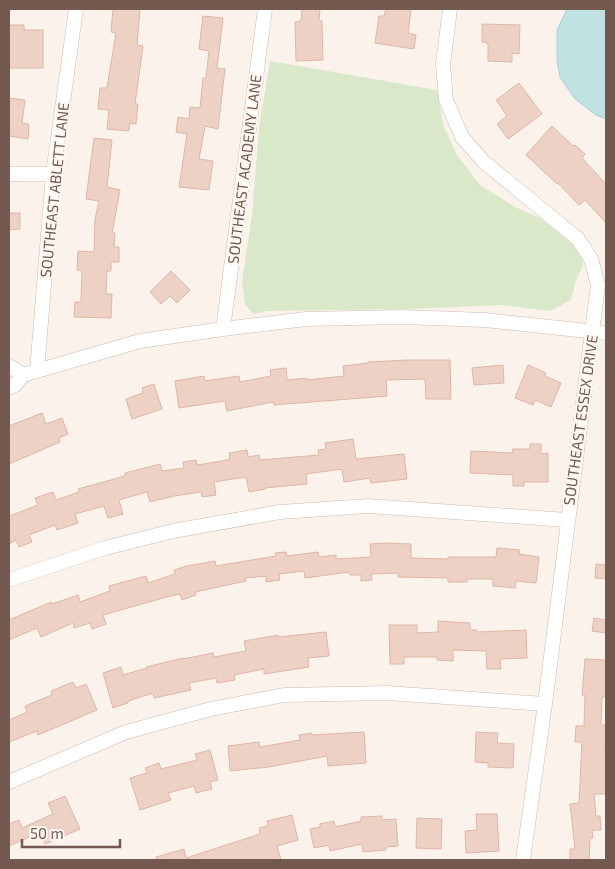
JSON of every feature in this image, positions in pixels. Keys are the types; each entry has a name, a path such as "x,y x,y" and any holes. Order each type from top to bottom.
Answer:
{"street":[{"name":"SOUTHEAST ABLETT LANE","path":"37,371 53,174 76,9"},
{"name":"SOUTHEAST ACADEMY LANE","path":"223,329 265,9"},
{"name":"SOUTHEAST ESSEX DRIVE","path":"450,9 444,64 446,100 462,137 484,162 578,239 591,259 598,285 545,704 523,860"},
{"path":"9,174 53,174"},
{"path":"9,388 15,385 23,375 140,341 306,319 403,316 485,320 606,333"},
{"path":"9,368 11,367 23,375"},
{"path":"9,580 105,548 165,533 280,512 368,506 567,520"},
{"path":"9,782 126,732 212,709 284,694 387,692 545,704"}],"green space":[{"path":"270,61 437,90 444,127 457,155 480,185 515,207 540,218 572,244 583,261 583,267 577,277 571,300 550,311 502,305 411,309 266,311 253,314 245,304 242,281 252,215 259,127"}],"water":[{"path":"567,9 606,9 606,119 596,115 574,98 560,77 557,61 557,30"}],"building":[{"path":"113,9 140,9 137,45 143,46 135,104 138,104 136,124 130,123 129,131 107,129 109,110 98,109 100,88 107,88 116,33 111,32"},
{"path":"302,9 320,9 319,21 322,21 323,60 296,61 295,22 301,21"},
{"path":"386,9 411,9 408,33 416,35 414,49 375,43 379,16 384,16"},
{"path":"203,16 223,18 217,68 225,69 218,129 205,126 199,159 213,161 209,190 179,187 187,134 176,132 178,117 189,119 190,107 200,108 203,78 206,78 209,51 199,49"},
{"path":"482,24 520,25 519,54 512,53 512,62 488,61 488,43 482,42"},
{"path":"9,25 24,25 24,30 43,30 43,68 9,68"},
{"path":"519,83 542,114 508,139 497,124 507,116 496,100"},
{"path":"9,98 25,100 22,123 29,124 28,139 9,136"},
{"path":"552,126 573,146 575,145 585,154 582,158 606,184 606,223 585,200 579,205 558,183 526,155"},
{"path":"94,138 112,140 107,187 120,190 112,233 115,233 114,247 119,247 119,262 111,262 111,271 107,271 106,294 112,294 111,318 74,317 75,302 81,302 82,270 77,270 78,251 94,252 95,219 99,201 86,199"},
{"path":"9,213 20,213 20,229 9,230"},
{"path":"171,271 190,290 177,303 170,296 161,304 150,292"},
{"path":"450,360 451,399 426,399 425,379 386,380 387,396 274,405 273,402 227,411 225,401 179,408 175,381 204,376 205,381 239,376 240,382 271,376 270,370 286,368 287,380 307,378 307,380 344,376 343,366 368,362"},
{"path":"503,365 504,383 474,385 472,368"},
{"path":"528,365 546,373 545,376 561,383 551,407 535,400 533,405 515,398"},
{"path":"154,384 162,409 132,419 126,399 143,393 142,388"},
{"path":"42,413 46,424 62,418 68,434 59,438 60,442 9,464 9,426"},
{"path":"353,439 356,459 404,454 407,479 371,483 370,478 344,482 342,469 306,474 307,484 265,488 249,492 246,477 214,482 216,495 202,497 201,492 150,502 147,492 119,500 123,514 108,518 104,506 75,514 78,523 57,530 55,525 29,535 32,542 19,547 16,540 9,544 9,516 38,505 35,498 53,492 56,500 79,492 78,489 125,476 125,473 160,464 162,471 184,468 183,462 196,460 197,465 222,461 230,459 229,453 247,450 248,457 259,455 260,460 319,455 318,450 326,449 325,443"},
{"path":"530,444 541,444 541,454 548,453 548,482 524,482 524,486 513,486 513,475 470,473 471,451 513,453 512,449 530,449"},
{"path":"370,544 411,544 411,558 496,557 497,548 520,550 519,554 539,557 536,583 516,581 515,588 493,586 493,579 467,579 467,582 448,582 448,578 398,577 398,573 371,574 372,580 361,581 361,575 350,575 349,572 305,578 304,571 279,574 280,580 266,582 266,576 245,578 246,581 195,592 196,595 182,600 180,594 167,597 103,615 106,624 92,629 90,623 74,628 73,623 41,637 37,628 9,640 9,620 51,602 52,604 78,595 80,602 110,591 109,586 146,576 148,583 175,574 174,570 187,566 215,561 216,566 276,556 275,553 286,552 287,556 318,552 319,557 336,555 336,559 371,557"},
{"path":"596,564 606,565 606,579 595,578"},
{"path":"594,618 606,620 606,633 592,631"},
{"path":"438,621 470,623 470,630 477,630 477,632 526,630 527,658 500,659 501,669 487,669 486,651 453,650 453,661 437,660 437,657 404,657 404,664 390,664 389,625 417,625 417,633 438,632"},
{"path":"326,632 329,656 308,658 309,667 264,674 264,669 234,675 235,680 217,683 216,678 189,683 191,690 154,698 153,693 113,708 103,673 121,667 123,675 183,658 213,653 214,657 246,651 244,641 278,635 278,637"},
{"path":"585,659 606,660 606,697 602,697 601,725 606,725 606,794 594,794 596,816 600,816 601,830 592,830 593,838 590,838 589,860 570,860 570,849 575,849 570,804 579,803 582,742 575,742 576,726 584,726 585,695 582,695"},
{"path":"73,682 76,688 86,684 97,710 38,735 37,731 9,742 9,720 27,712 25,706 52,695 51,691"},
{"path":"364,732 366,763 328,766 327,756 269,767 230,771 228,746 259,742 260,747 300,740 299,735 311,733 312,735"},
{"path":"476,732 498,733 497,743 514,744 513,768 488,767 488,763 475,762"},
{"path":"210,750 218,780 210,782 212,789 196,793 194,786 168,793 171,800 140,810 130,778 147,773 145,768 159,763 161,769 197,760 195,754"},
{"path":"65,796 80,829 45,844 39,833 9,846 9,824 19,820 22,828 53,814 48,803"},
{"path":"476,814 497,814 499,851 466,853 465,831 477,830"},
{"path":"292,815 298,840 277,846 281,860 156,860 156,857 184,849 186,858 260,834 259,828 268,826 267,821"},
{"path":"382,816 382,820 396,819 398,846 386,847 386,850 363,852 362,844 330,851 329,845 314,848 310,829 320,827 320,824 334,821 335,827 361,821 361,817"},
{"path":"417,818 442,819 441,849 416,848"}]}
